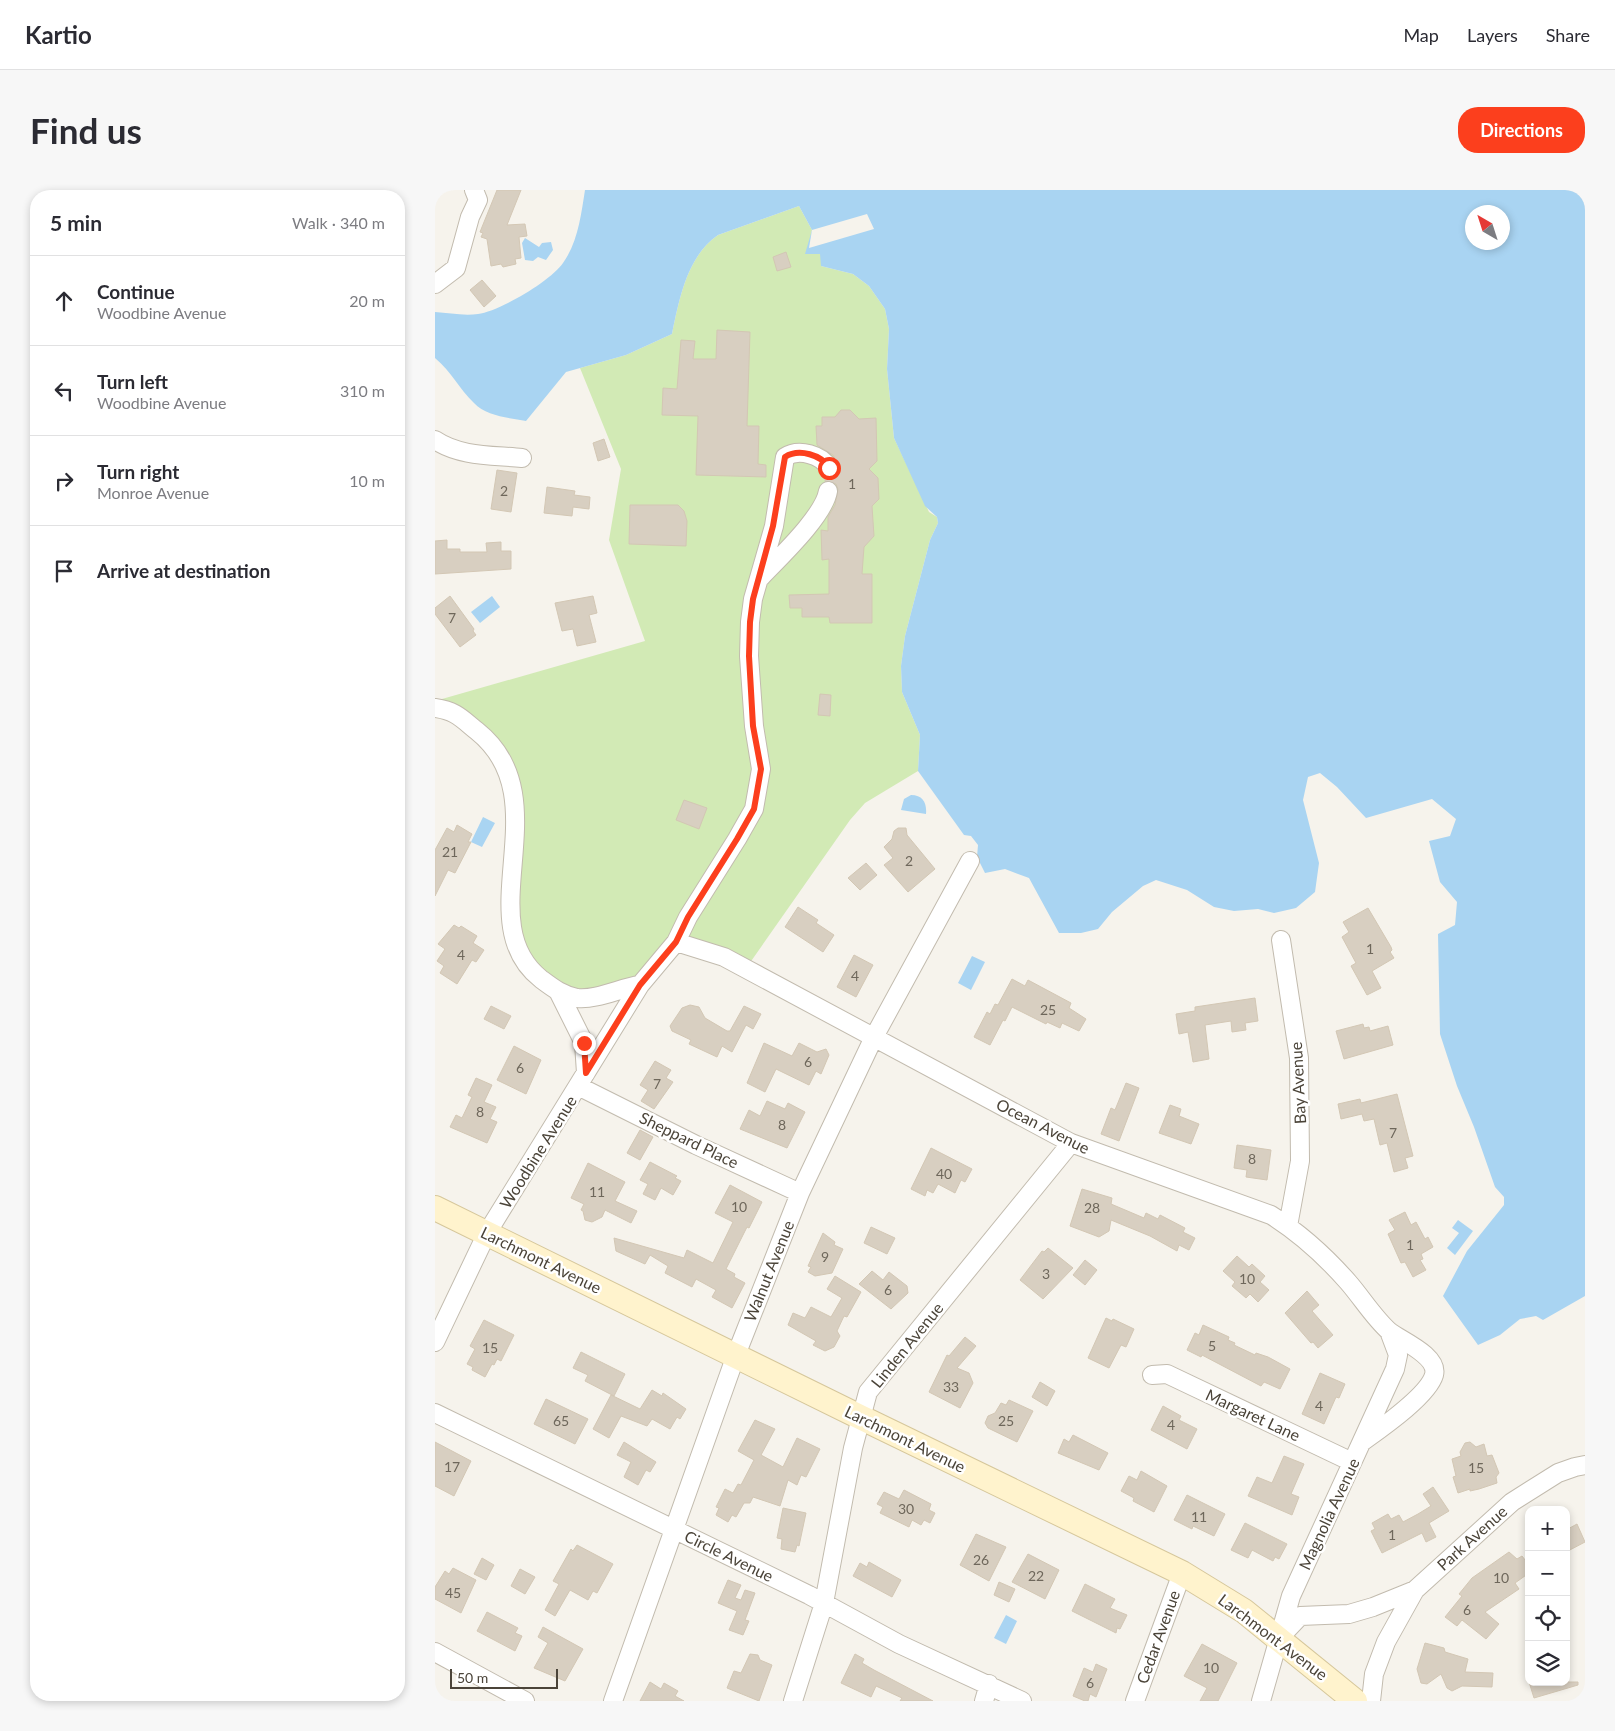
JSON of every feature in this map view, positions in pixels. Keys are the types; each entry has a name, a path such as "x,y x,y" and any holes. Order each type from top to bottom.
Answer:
{"street":[{"path":"435,284 440,283 456,268 470,217 478,200 474,190"},
{"path":"435,440 447,448 474,454 522,458"},
{"name":"Woodbine Avenue","path":"435,1342 487,1234 640,985 676,942 688,917 754,809 761,769 753,726 749,656 750,622 757,582 773,526 785,457 798,453 815,456 825,461 829,468"},
{"path":"757,582 814,517 827,499 829,491"},
{"path":"435,708 451,711 482,735 499,756 514,793 517,824 510,914 513,938 528,969 559,993 579,998 640,985"},
{"name":"Walnut Avenue","path":"613,1701 736,1355 800,1193 874,1037 969,860"},
{"name":"Bay Avenue","path":"1281,940 1299,1058 1300,1161 1288,1226"},
{"name":"Ocean Avenue","path":"676,942 724,957 1071,1144 1271,1215 1288,1226 1346,1280 1389,1331"},
{"path":"559,993 584,1043 582,1079"},
{"name":"Sheppard Place","path":"582,1079 800,1193"},
{"name":"Linden Avenue","path":"793,1701 824,1603 860,1418 868,1392 1071,1144"},
{"name":"Larchmont Avenue","path":"435,1208 736,1355 860,1418 1182,1573 1244,1611 1355,1701"},
{"path":"1362,1442 1391,1421 1425,1389 1433,1375 1434,1367 1429,1358 1389,1331"},
{"name":"Magnolia Avenue","path":"1261,1701 1291,1596 1395,1369 1398,1355 1389,1331"},
{"name":"Margaret Lane","path":"1152,1375 1167,1374 1352,1462"},
{"name":"Circle Avenue","path":"435,1413 824,1603 986,1693 1022,1701"},
{"name":"Park Avenue","path":"1371,1701 1374,1674 1386,1642 1415,1590 1512,1502 1559,1473 1575,1466 1585,1466"},
{"name":"Cedar Avenue","path":"1135,1701 1182,1573"},
{"name":"Park Avenue","path":"1279,1639 1300,1616 1349,1614 1373,1607 1415,1590"},
{"path":"435,1652 525,1701"}],"green space":[{"path":"799,206 812,230 808,248 821,254 821,266 853,274 869,286 885,309 889,329 887,369 894,438 929,512 937,517 938,523 930,540 905,636 901,666 902,692 920,735 918,771 865,803 850,820 747,967 676,941 639,982 580,996 523,956 502,757 435,701 645,641 609,540 621,469 580,368 626,355 672,334 681,293 686,280 707,244 718,235"}],"water":[{"path":"585,190 1585,190 1585,1296 1543,1320 1536,1316 1520,1319 1500,1335 1478,1345 1443,1296 1467,1251 1504,1205 1504,1197 1495,1187 1457,1086 1440,1034 1438,934 1455,925 1457,902 1440,882 1429,841 1450,836 1456,819 1432,799 1366,818 1337,787 1320,773 1308,777 1303,800 1319,863 1315,892 1296,908 1274,913 1258,909 1234,911 1214,907 1187,890 1156,880 1143,886 1112,912 1098,929 1081,933 1059,933 1029,878 1005,869 985,873 977,857 978,845 971,836 964,835 918,771 920,735 902,692 901,666 905,636 930,540 938,523 937,517 925,506 894,438 887,369 889,329 885,309 869,286 853,274 821,266 820,254 805,254 812,230 799,206 718,235 707,244 686,280 681,293 672,334 626,355 566,372 526,421 498,416 485,411 469,398 435,358 435,312 467,315 478,314 511,302 536,287 557,270 568,255 578,228"},
{"path":"525,238 539,247 542,243 551,242 553,250 546,260 538,257 533,261 525,260 522,243"},
{"path":"492,596 500,607 480,623 471,612"},
{"path":"911,795 919,796 923,800 926,806 926,814 901,810 904,799"},
{"path":"483,817 495,823 482,847 471,842"},
{"path":"972,956 985,962 971,990 958,983"},
{"path":"1458,1220 1473,1231 1455,1255 1447,1248 1459,1233 1452,1228"},
{"path":"1006,1615 1017,1621 1006,1644 994,1638"}],"pier":[{"path":"867,214 874,229 809,248 812,230"}],"building":[{"path":"497,190 521,190 507,225 525,224 527,236 519,237 521,258 515,259 516,264 503,267 501,264 491,266 487,239 481,237 483,233 480,232"},
{"path":"786,252 791,267 777,271 773,257"},
{"path":"482,280 496,296 484,307 470,290"},
{"path":"717,330 750,332 747,426 759,426 758,464 766,465 766,477 696,475 698,416 662,415 663,388 677,389 681,340 695,341 693,359 716,359"},
{"path":"841,410 850,410 859,419 876,418 877,461 869,469 878,478 879,499 872,506 874,536 864,547 862,574 872,574 872,623 830,623 829,617 802,617 802,608 790,608 789,595 829,594 829,559 822,560 821,530 828,531 828,517 835,505 838,489 836,484 825,481 825,478 835,477 840,467 833,455 817,445 816,426 822,426 822,417 835,417"},
{"path":"604,439 610,457 598,461 593,443"},
{"path":"497,470 517,473 511,512 491,509"},
{"path":"547,487 575,491 574,495 590,497 589,509 573,507 572,516 544,513"},
{"path":"630,505 678,505 684,511 687,521 686,546 629,544"},
{"path":"447,540 447,549 460,549 460,552 487,552 486,543 501,542 501,551 511,551 511,569 435,574 435,541"},
{"path":"450,596 474,629 473,631 476,635 460,647 435,614 435,608"},
{"path":"593,596 597,613 589,615 596,642 577,646 573,629 562,631 555,603"},
{"path":"820,694 831,695 830,716 818,715"},
{"path":"684,800 707,808 699,829 676,820"},
{"path":"457,825 472,834 468,842 471,842 455,873 448,870 435,896 435,850 447,828 454,832"},
{"path":"898,828 906,828 907,835 935,869 908,892 884,865 893,858 884,847 892,839 894,831"},
{"path":"866,863 877,875 860,890 848,878"},
{"path":"798,907 818,920 816,923 834,935 823,952 785,927"},
{"path":"1368,908 1391,947 1392,950 1390,952 1394,958 1372,971 1381,988 1367,995 1351,966 1356,963 1342,937 1349,932 1343,922"},
{"path":"454,925 459,928 461,926 477,936 473,943 484,950 476,962 472,960 457,984 440,973 444,966 437,961 445,949 438,944"},
{"path":"854,955 873,965 856,997 837,987"},
{"path":"1012,979 1025,986 1028,980 1071,1003 1069,1008 1086,1019 1079,1031 1062,1023 1060,1028 1047,1022 1046,1024 1012,1007 990,1045 974,1037 987,1012 990,1014 995,1004 998,1005"},
{"path":"1255,998 1258,1021 1245,1023 1246,1030 1232,1032 1231,1021 1205,1025 1209,1059 1193,1062 1188,1032 1179,1034 1176,1014 1195,1011 1195,1007"},
{"path":"690,1005 699,1007 705,1018 727,1031 730,1031 744,1006 761,1014 753,1029 746,1025 732,1052 722,1046 717,1057 689,1044 691,1040 672,1031 670,1026 682,1008"},
{"path":"491,1006 511,1016 504,1029 484,1019"},
{"path":"1363,1024 1364,1028 1369,1027 1370,1031 1388,1026 1393,1045 1344,1059 1336,1031"},
{"path":"764,1043 792,1056 799,1043 817,1052 826,1049 829,1055 821,1074 816,1071 809,1085 776,1069 765,1092 747,1083"},
{"path":"514,1046 541,1060 526,1094 497,1080"},
{"path":"655,1061 671,1070 666,1078 673,1082 654,1109 641,1101 648,1090 640,1085"},
{"path":"476,1078 492,1085 484,1102 496,1107 490,1119 497,1122 487,1143 450,1127 456,1115 462,1118 472,1097 468,1095"},
{"path":"1126,1083 1139,1088 1119,1141 1101,1134 1111,1108 1115,1110"},
{"path":"1397,1094 1413,1156 1405,1158 1408,1168 1394,1172 1387,1143 1380,1145 1374,1119 1364,1121 1362,1114 1341,1119 1338,1104 1360,1099 1361,1103"},
{"path":"767,1101 785,1109 788,1103 805,1112 787,1148 740,1129 749,1110 760,1116"},
{"path":"1170,1105 1181,1109 1179,1116 1199,1124 1191,1144 1159,1133"},
{"path":"640,1130 653,1137 640,1160 627,1153"},
{"path":"1237,1145 1271,1150 1267,1180 1246,1177 1247,1170 1234,1168"},
{"path":"931,1148 972,1169 965,1182 961,1180 955,1193 938,1184 933,1193 927,1190 925,1196 911,1189"},
{"path":"650,1162 677,1176 675,1178 681,1181 673,1195 661,1188 655,1200 643,1194 648,1184 640,1180"},
{"path":"588,1163 625,1182 615,1201 637,1211 631,1223 605,1210 602,1217 592,1222 585,1220 581,1210 584,1204 571,1198"},
{"path":"730,1185 762,1202 726,1269 735,1274 734,1277 745,1283 732,1308 712,1297 716,1290 696,1279 692,1287 665,1273 668,1266 650,1255 645,1264 616,1251 614,1238 684,1258 687,1250 713,1263 733,1222 715,1213"},
{"path":"1082,1189 1112,1198 1111,1204 1144,1218 1146,1213 1158,1219 1160,1215 1185,1228 1183,1232 1195,1238 1189,1250 1179,1245 1177,1251 1150,1236 1111,1220 1109,1231 1099,1237 1070,1226"},
{"path":"1405,1212 1411,1225 1416,1222 1425,1239 1428,1237 1433,1247 1421,1254 1423,1259 1420,1260 1426,1270 1413,1277 1405,1262 1401,1263 1388,1234 1395,1230 1389,1220"},
{"path":"871,1227 895,1238 887,1254 864,1243"},
{"path":"823,1233 835,1242 834,1245 843,1249 832,1273 815,1276 808,1272 811,1267 808,1266"},
{"path":"1048,1248 1073,1268 1043,1299 1020,1280 1042,1251 1044,1252"},
{"path":"1237,1256 1249,1267 1252,1264 1265,1276 1260,1282 1269,1290 1258,1302 1250,1294 1246,1298 1232,1286 1235,1282 1223,1271"},
{"path":"1085,1260 1097,1270 1085,1285 1073,1275"},
{"path":"872,1271 883,1280 889,1272 907,1286 908,1293 891,1309 859,1284"},
{"path":"835,1276 861,1292 847,1317 844,1316 837,1331 840,1336 834,1347 825,1351 813,1345 816,1341 788,1325 793,1313 805,1318 811,1307 831,1317 842,1298 827,1289"},
{"path":"1307,1291 1319,1305 1312,1311 1333,1335 1318,1348 1313,1342 1311,1343 1285,1313"},
{"path":"1106,1318 1112,1321 1113,1319 1134,1329 1126,1347 1121,1345 1109,1368 1088,1358"},
{"path":"484,1320 514,1335 501,1361 497,1359 494,1365 492,1364 485,1377 472,1370 473,1367 467,1364 475,1349 470,1346"},
{"path":"1203,1325 1229,1337 1228,1340 1235,1343 1234,1345 1255,1355 1256,1353 1268,1357 1290,1369 1280,1389 1264,1382 1261,1386 1202,1355 1201,1357 1187,1350 1195,1333 1199,1335"},
{"path":"965,1337 976,1346 957,1368 969,1373 973,1383 960,1408 929,1392 947,1355 949,1356"},
{"path":"581,1352 625,1374 614,1396 585,1381 588,1375 573,1368"},
{"path":"1320,1373 1345,1384 1339,1398 1336,1397 1324,1424 1302,1414"},
{"path":"1040,1382 1055,1391 1047,1406 1032,1397"},
{"path":"652,1390 662,1396 663,1393 686,1409 680,1419 677,1417 670,1429 652,1419 647,1426 621,1416 609,1438 593,1429 611,1395 640,1409"},
{"path":"546,1399 588,1419 575,1444 534,1424"},
{"path":"1009,1400 1033,1411 1017,1442 988,1428 985,1423 988,1416 995,1413 1001,1403 1006,1405"},
{"path":"1163,1406 1181,1416 1179,1420 1197,1429 1187,1449 1151,1430"},
{"path":"755,1420 775,1429 761,1455 783,1467 797,1438 820,1449 806,1477 801,1475 797,1485 788,1480 780,1506 753,1497 750,1503 744,1503 736,1517 732,1515 728,1522 716,1515 719,1508 716,1507 725,1489 733,1493 738,1484 741,1485 754,1460 738,1451"},
{"path":"1073,1435 1108,1453 1099,1470 1058,1453 1064,1439 1069,1442"},
{"path":"435,1442 471,1461 454,1496 435,1486"},
{"path":"624,1442 656,1462 650,1472 646,1470 638,1485 624,1477 631,1462 617,1455"},
{"path":"1470,1442 1476,1447 1484,1444 1487,1456 1492,1455 1499,1473 1496,1477 1497,1483 1458,1493 1453,1477 1456,1476 1452,1459 1461,1456 1460,1452 1465,1443"},
{"path":"1284,1456 1304,1464 1291,1494 1299,1497 1292,1515 1248,1496 1257,1477 1272,1483"},
{"path":"1141,1471 1167,1486 1154,1512 1133,1501 1134,1498 1121,1491 1129,1476 1137,1480"},
{"path":"1433,1487 1449,1511 1429,1523 1436,1537 1426,1542 1422,1533 1382,1553 1371,1531 1375,1529 1372,1523 1388,1514 1391,1519 1399,1515 1403,1522 1418,1514 1431,1506 1423,1494"},
{"path":"904,1490 931,1504 929,1510 935,1513 930,1523 924,1520 921,1525 912,1520 909,1527 880,1513 883,1507 877,1504 884,1492 899,1499"},
{"path":"1187,1495 1225,1514 1214,1536 1193,1526 1192,1529 1174,1520"},
{"path":"783,1508 806,1513 799,1546 797,1545 795,1552 781,1549 782,1539 777,1538"},
{"path":"1245,1523 1287,1544 1279,1559 1275,1557 1273,1561 1252,1550 1248,1558 1231,1550"},
{"path":"1577,1524 1585,1542 1570,1550 1570,1528"},
{"path":"976,1534 1006,1547 989,1581 960,1565"},
{"path":"577,1545 613,1564 597,1593 593,1591 588,1600 570,1590 555,1616 545,1610 559,1584 553,1581 571,1549 573,1551"},
{"path":"1509,1552 1517,1559 1522,1556 1525,1560 1525,1576 1515,1583 1519,1589 1485,1612 1499,1624 1486,1639 1462,1620 1457,1626 1445,1617 1462,1596 1459,1594 1472,1578"},
{"path":"1028,1554 1059,1570 1045,1599 1012,1582"},
{"path":"482,1558 494,1565 486,1580 474,1574"},
{"path":"869,1562 901,1580 892,1597 853,1576 860,1563 867,1567"},
{"path":"453,1568 476,1580 461,1613 435,1599 435,1587 445,1571 449,1574"},
{"path":"520,1569 535,1577 525,1594 511,1586"},
{"path":"728,1580 741,1585 735,1598 741,1600 745,1590 755,1593 745,1620 749,1621 743,1635 729,1630 737,1611 718,1603"},
{"path":"999,1582 1015,1589 1009,1602 994,1595"},
{"path":"1085,1584 1115,1599 1110,1608 1127,1615 1120,1629 1117,1628 1116,1633 1072,1611"},
{"path":"487,1612 518,1628 515,1633 522,1636 515,1651 477,1631"},
{"path":"543,1627 583,1649 565,1681 534,1668 548,1643 538,1637"},
{"path":"1425,1643 1444,1648 1445,1652 1468,1659 1465,1672 1493,1673 1492,1687 1462,1686 1452,1691 1447,1688 1441,1674 1427,1684 1421,1683 1417,1669"},
{"path":"1202,1644 1237,1663 1218,1701 1200,1701 1207,1688 1184,1676"},
{"path":"750,1654 758,1655 760,1660 772,1665 759,1701 727,1688 734,1671 741,1673"},
{"path":"855,1654 864,1659 862,1663 933,1701 900,1701 902,1698 876,1686 871,1697 841,1683"},
{"path":"1096,1664 1107,1669 1096,1697 1090,1694 1088,1701 1085,1701 1073,1696 1084,1668 1093,1672"},
{"path":"650,1682 661,1689 664,1683 678,1691 675,1696 684,1701 640,1701"},
{"path":"1570,1682 1578,1682 1578,1685 1534,1698 1530,1686 1570,1686"}],"route":[{"path":"584,1043 586,1073 640,985 676,942 688,917 754,809 761,769 753,726 749,656 753,599 773,526 785,457 798,453 815,456 825,461 829,468"}]}
